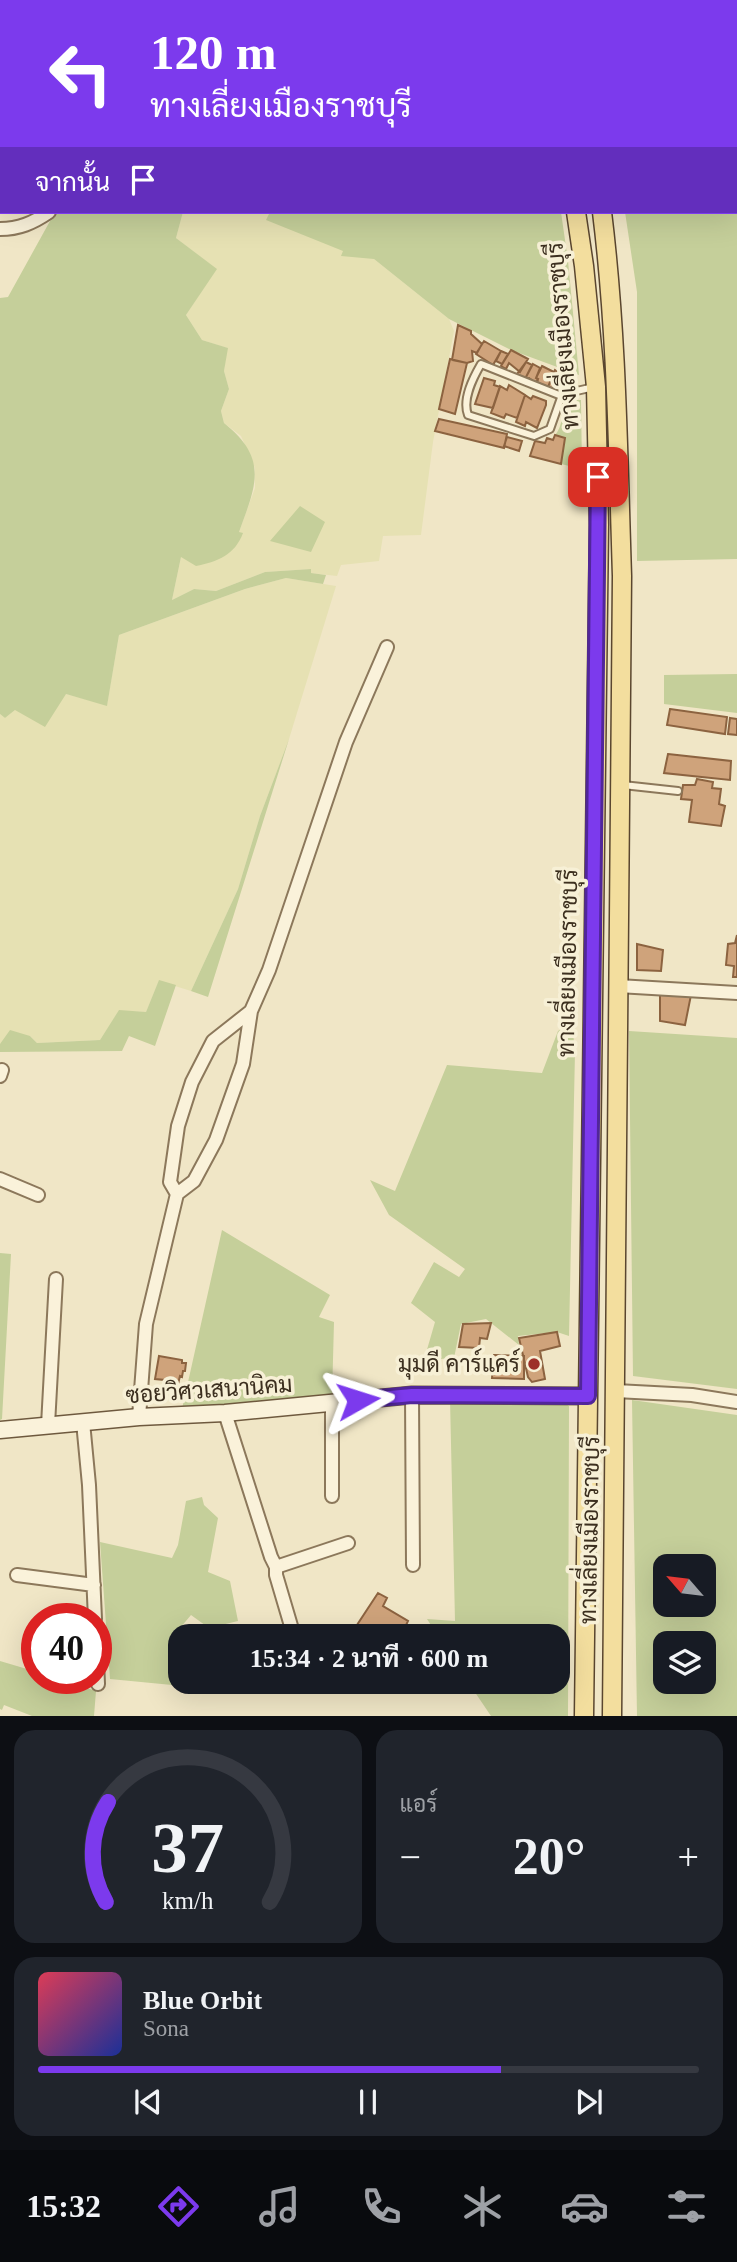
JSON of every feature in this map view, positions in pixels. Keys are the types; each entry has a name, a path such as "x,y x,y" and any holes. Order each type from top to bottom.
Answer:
{"main road":[{"name":"ทางเลี่ยงเมืองราชบุรี","path":"576,214 596,387 599,525 584,1716"},
{"name":"ทางเลี่ยงเมืองราชบุรี","path":"602,214 610,274 621,524 612,1716"},
{"path":"599,525 621,524"}],"street":[{"path":"0,229 15,229 46,214"},
{"path":"139,1417 146,1325 177,1194 194,1181 216,1140 243,1064 251,1011 269,970 346,742 387,648"},
{"path":"618,986 737,993"},
{"path":"177,1194 170,1182 177,1126 192,1082 213,1041 251,1011"},
{"path":"0,1179 38,1195"},
{"path":"48,1425 56,1279"},
{"path":"616,1391 692,1395 737,1402"},
{"path":"412,1395 413,1565"},
{"name":"ซอยวิศวเสนานิคม","path":"0,1430 139,1417 225,1413 412,1395 588,1396"},
{"path":"332,1403 332,1496"},
{"path":"225,1413 276,1567 290,1624"},
{"path":"83,1422 95,1603"},
{"path":"276,1567 348,1543"},
{"path":"16,1575 94,1584"}],"lane":[{"path":"562,395 550,429 534,436 468,415 465,407 473,379 481,364 562,395 596,387"},
{"path":"621,785 678,791"}],"shaded area":[{"path":"182,214 366,214 374,259 449,319 454,331 433,442 421,535 383,536 379,561 341,565 337,576 310,573 311,569 265,572 216,591 194,589 172,600 181,557 239,532 255,488 255,468 241,436 224,423 221,411 229,389 224,371 227,348 202,340 186,315 216,269 176,238"},
{"path":"286,578 336,586 289,739 260,816 238,889 191,991 159,981 146,1012 119,1011 100,1040 37,1043 30,1036 0,1044 0,714 5,718 15,710 66,694 107,705 119,635 245,589"}],"green space":[{"path":"54,214 182,214 176,238 217,269 186,315 202,340 228,348 224,371 229,389 221,411 224,423 248,449 255,473 254,486 239,532 243,533 240,541 230,552 211,562 196,566 181,557 172,600 194,589 216,591 265,572 311,569 311,573 326,575 323,584 286,578 245,589 119,635 107,706 66,694 45,727 15,710 5,718 0,714 0,298 8,297"},
{"path":"269,214 561,214 579,375 511,350 449,319 374,259 341,256 343,251 266,220"},
{"path":"625,214 737,214 737,559 637,561 637,292"},
{"path":"573,400 581,400 582,469 561,464 565,438 555,435 566,408"},
{"path":"300,506 325,522 311,552 270,541"},
{"path":"737,674 737,713 664,704 664,675"},
{"path":"289,739 208,997 191,991 238,889 260,816"},
{"path":"159,980 176,985 155,1046 129,1036 122,1051 0,1052 0,1044 10,1030 30,1036 37,1043 100,1040 119,1010 146,1012"},
{"path":"572,1022 575,1052 569,1336 557,1332 518,1336 519,1345 486,1319 461,1324 454,1358 424,1360 435,1322 411,1303 434,1262 459,1277 465,1269 389,1215 370,1180 395,1191 447,1065 542,1073 558,1031"},
{"path":"629,1031 737,1038 737,1389 633,1376"},
{"path":"222,1230 330,1295 319,1317 334,1322 332,1397 182,1409"},
{"path":"0,1253 11,1254 0,1420"},
{"path":"450,1399 561,1401 569,1406 568,1624 430,1624 427,1619 455,1621"},
{"path":"632,1400 737,1415 737,1716 637,1716"},
{"path":"202,1497 204,1505 218,1518 208,1572 230,1581 238,1621 203,1624 191,1615 183,1624 168,1624 168,1685 112,1679 112,1603 104,1603 100,1542 172,1558 178,1545 186,1501"},
{"path":"0,1661 21,1667 21,1694 96,1694 94,1716 32,1716 4,1705 2,1710"},
{"path":"476,1694 568,1694 568,1716 491,1716"}],"building":[{"path":"458,325 471,331 482,344 477,353 472,351 473,361 467,363 452,360"},
{"path":"484,341 501,351 493,365 476,354"},
{"path":"511,350 528,359 520,372 509,363 506,369 501,366"},
{"path":"501,351 508,354 502,364 496,361"},
{"path":"450,359 467,363 455,414 439,409"},
{"path":"526,362 532,365 525,379 517,374"},
{"path":"533,364 540,368 537,384 529,378 525,379"},
{"path":"542,366 554,372 548,387 536,382"},
{"path":"555,370 569,378 563,393 548,387"},
{"path":"484,378 495,381 494,385 500,387 493,408 475,404"},
{"path":"509,385 525,395 517,418 506,414 504,418 491,413 500,386 507,390"},
{"path":"525,395 531,399 533,396 546,401 537,428 526,422 525,426 516,422"},
{"path":"439,419 507,434 504,448 435,431"},
{"path":"555,435 565,438 561,464 530,456 535,441 545,443 547,438 553,440"},
{"path":"507,437 522,441 519,451 504,446"},
{"path":"670,709 727,717 725,734 667,725"},
{"path":"730,718 737,719 737,735 728,734"},
{"path":"668,754 731,761 730,780 664,773"},
{"path":"697,779 713,782 712,788 721,789 719,804 725,806 721,826 689,822 692,800 681,799 683,785 695,785"},
{"path":"737,935 737,977 733,977 734,966 726,965 728,944 735,943"},
{"path":"637,944 663,950 661,971 637,970"},
{"path":"660,993 691,995 685,1025 660,1021"},
{"path":"491,1323 487,1339 480,1338 479,1348 459,1347 463,1324"},
{"name":"มุมดี คาร์แคร์","path":"557,1332 560,1346 540,1351 545,1379 532,1382 528,1377 519,1338"},
{"path":"494,1355 524,1356 524,1379 492,1378"},
{"path":"159,1356 186,1363 177,1388 164,1386 165,1380 155,1379"},
{"path":"378,1593 387,1598 383,1606 408,1621 407,1624 358,1624"}],"place":[{"name":"มุมดี คาร์แคร์","path":"534,1364"}],"route":[{"path":"358,1400 412,1395 588,1396 598,477"}]}
